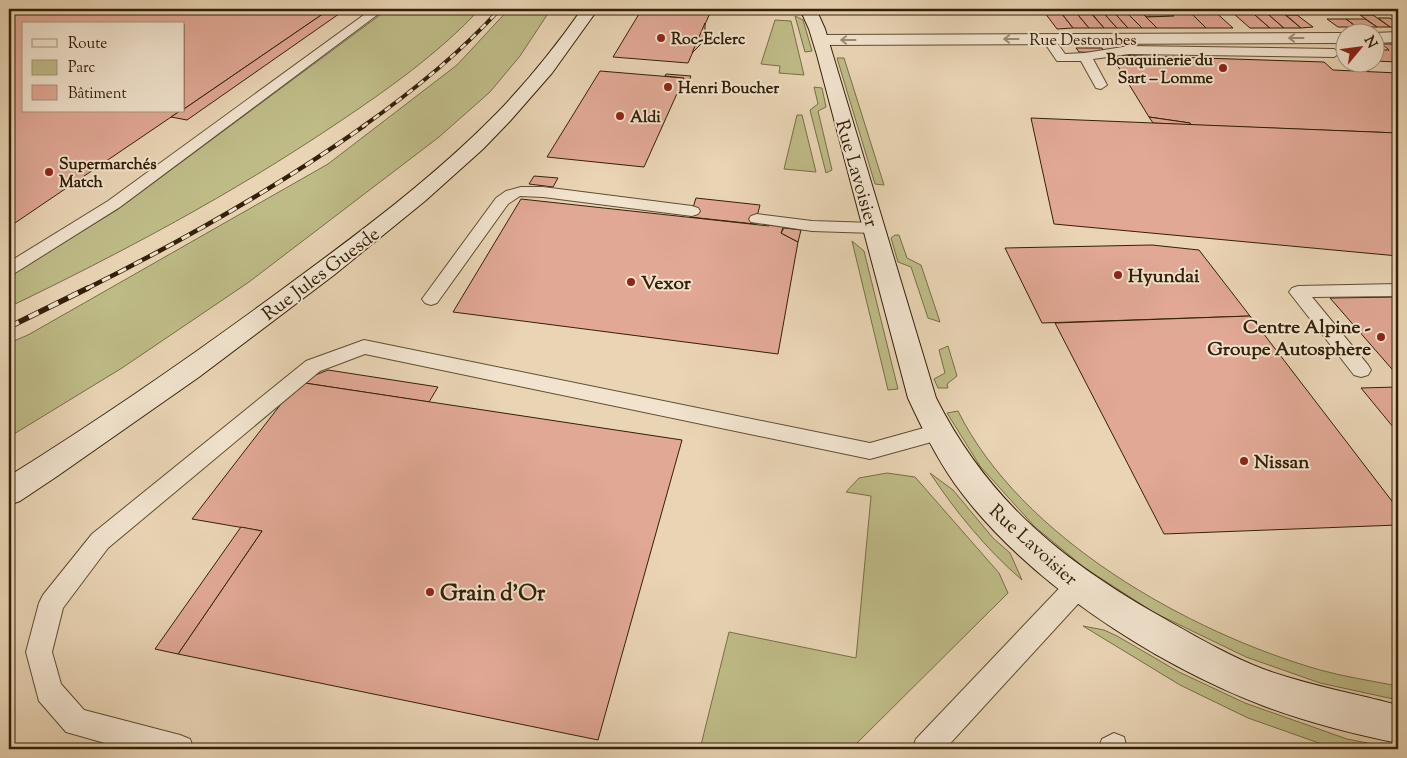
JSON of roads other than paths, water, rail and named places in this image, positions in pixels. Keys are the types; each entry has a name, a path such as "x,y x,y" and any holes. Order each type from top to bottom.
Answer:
{"street":[{"name":"Rue Jules Guesde","path":"9,492 210,356 415,199 474,147 514,106 554,60 590,9"},
{"name":"Rue Lavoisier","path":"809,10 820,40 922,398 938,432 964,472 1004,520 1031,546 1079,585 1151,632 1230,672 1276,691 1398,724"},
{"path":"1384,38 1398,37"},
{"name":"Rue Destombes","path":"820,40 1334,38"}],"lane":[{"path":"9,269 114,204 379,9"},
{"path":"776,9 809,10"},
{"path":"1048,39 1061,58 1086,58 1129,50 1334,53"},
{"path":"1086,58 1101,85"},
{"path":"431,299 502,201 511,193 520,191 543,192 692,211"},
{"path":"757,219 812,226 874,228"},
{"path":"1361,370 1298,292 1398,290"},
{"path":"180,749 76,722 70,716 49,691 39,652 52,603 100,541 313,366 364,347 870,452 938,432"},
{"path":"926,749 1079,585"}],"railway":[{"path":"362,127 434,72 468,42 500,9"},
{"path":"87,289 228,213 297,171 364,126"},
{"path":"9,327 87,289"}],"place":[{"name":"Roc-Eclerc","path":"661,38"},
{"name":"Bouquinerie du Sart – Lomme","path":"1223,68"},
{"name":"Henri Boucher","path":"668,87"},
{"name":"Aldi","path":"620,116"},
{"name":"Supermarchés Match","path":"49,172"},
{"name":"Hyundai","path":"1118,275"},
{"name":"Vexor","path":"631,282"},
{"name":"Centre Alpine - Groupe Autosphere","path":"1381,337"},
{"name":"Nissan","path":"1244,461"},
{"name":"Grain d'Or","path":"430,592"}]}
